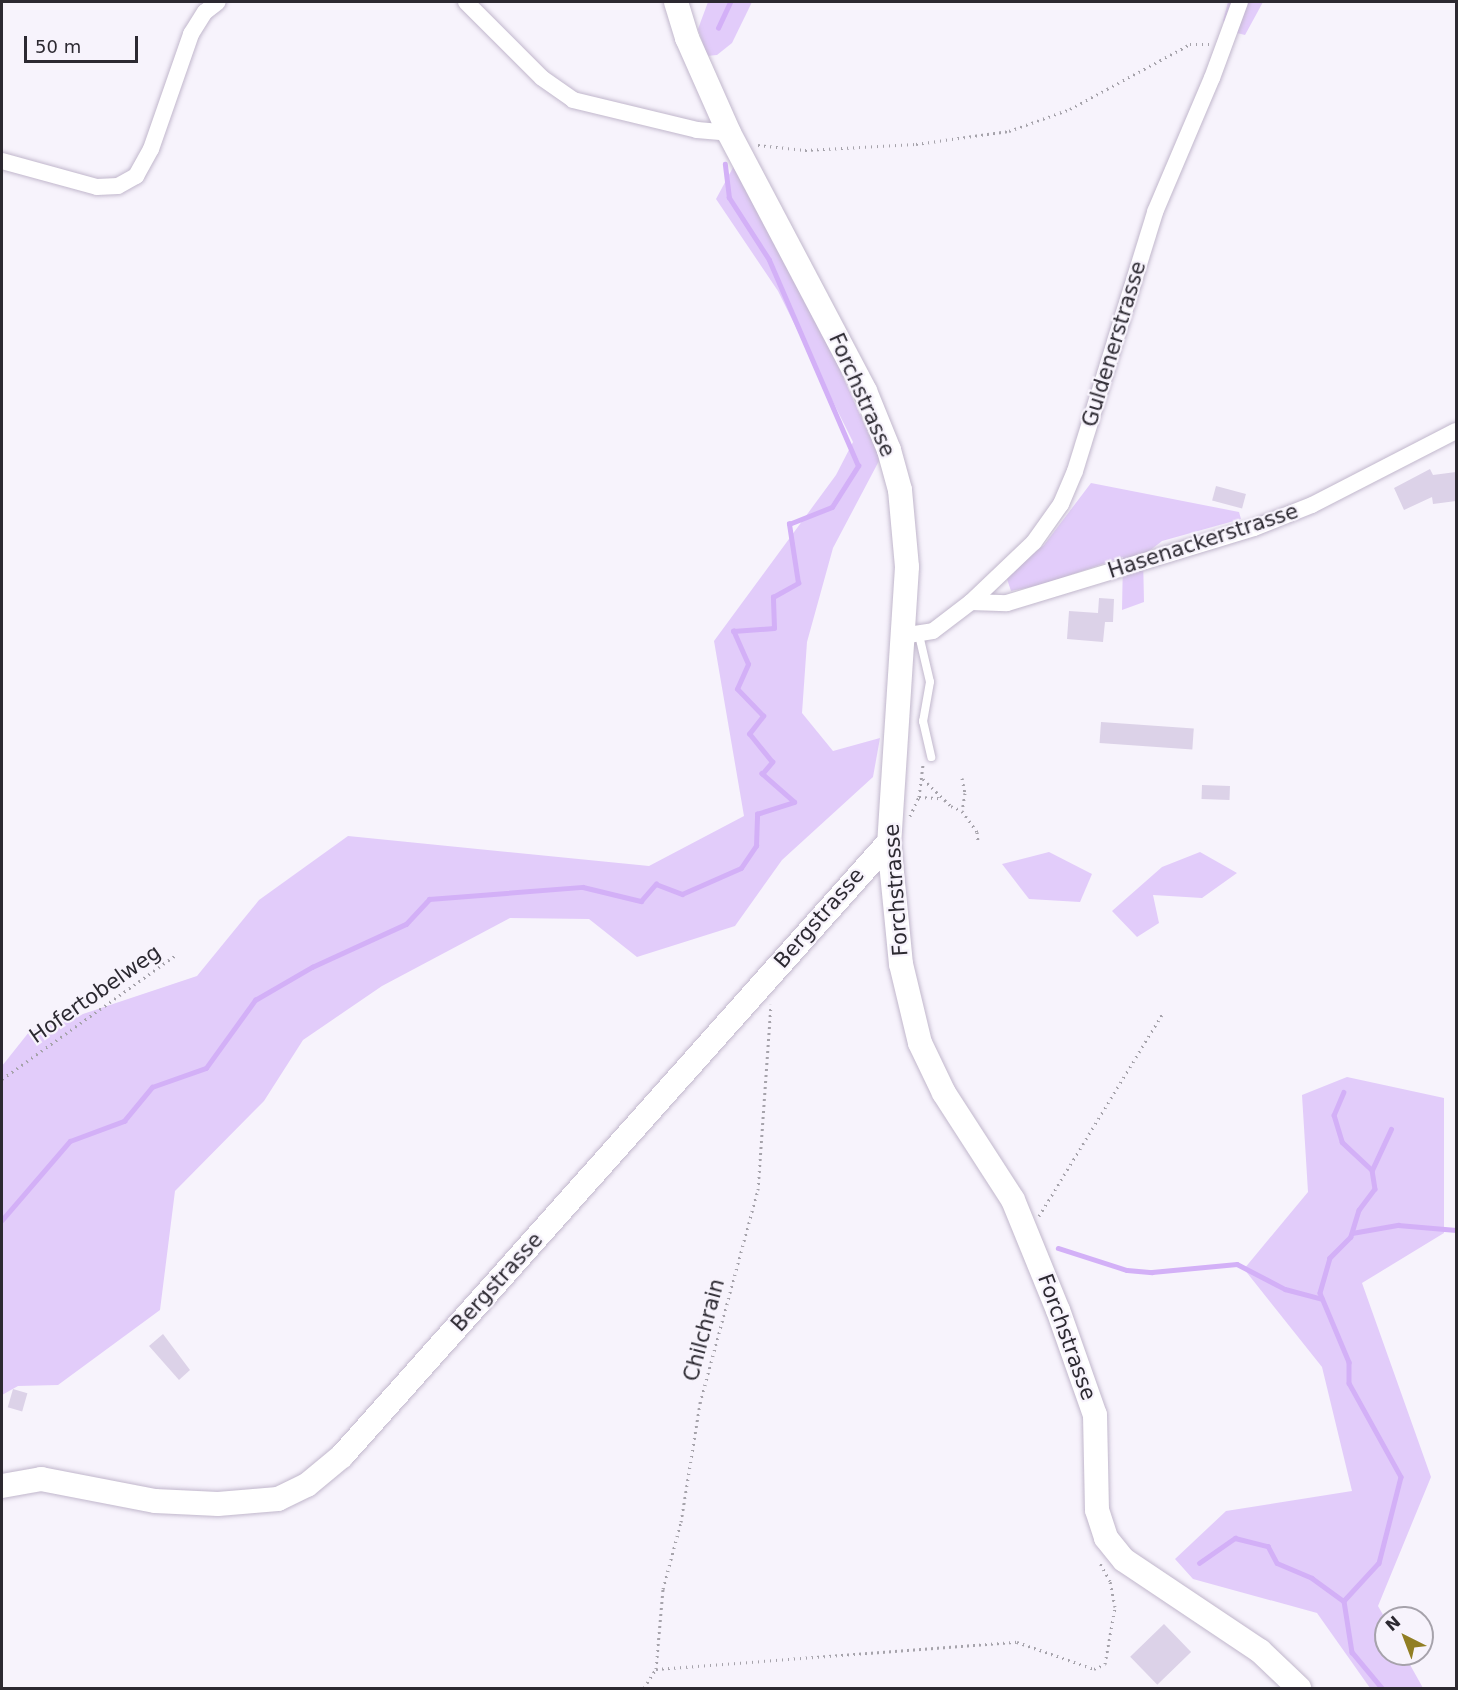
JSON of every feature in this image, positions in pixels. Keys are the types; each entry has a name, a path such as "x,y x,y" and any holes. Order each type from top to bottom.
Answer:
{"main road":[{"name":"Forchstrasse","path":"676,2 687,38 850,362 889,450 905,531 911,635 889,842 900,954 920,1043 944,1093 1003,1183 1024,1224 1095,1415 1096,1510 1106,1538 1124,1560 1260,1651 1299,1689"},
{"name":"Bergstrasse","path":"2,1486 41,1479 155,1501 218,1504 278,1499 307,1485 342,1456 889,842"}],"street":[{"path":"2,162 97,187 118,186 136,176 151,149 191,33 218,2"},
{"path":"466,2 542,78 573,100 739,139"},
{"name":"Guldenerstrasse","path":"911,635 938,628 971,602 1034,542 1068,489 1155,212 1226,42 1239,2"},
{"name":"Hasenackerstrasse","path":"971,602 1007,603 1254,528 1312,505 1456,431"}],"lane":[{"path":"911,635 930,682 923,721 931,758"}],"path":[{"path":"739,139 805,150 916,144 1009,131 1070,109 1190,44 1226,42"},
{"path":"889,842 899,836 919,797 923,779 921,758 927,741"},
{"path":"962,778 965,793 963,811"},
{"path":"923,779 941,798 963,811 977,831 978,843"},
{"path":"919,797 941,798"},
{"name":"Hofertobelweg","path":"2,1079 176,955"},
{"name":"Chilchrain","path":"644,1689 656,1669 663,1589 681,1522 700,1403 762,1163 772,987 768,976"},
{"path":"1024,1224 1041,1216 1057,1192 1163,1013"},
{"path":"656,1669 1001,1642 1032,1644 1094,1669 1105,1664 1115,1607 1110,1581 1099,1562"}],"shaded area":[{"path":"708,2 752,2 732,43 717,55 707,56 698,29"},
{"path":"1228,2 1263,2 1245,35 1233,32 1223,21"},
{"path":"736,162 825,337 880,459 833,548 807,642 802,713 833,751 880,738 873,777 782,860 735,926 637,957 589,919 510,918 382,986 303,1040 264,1101 175,1191 160,1310 58,1385 18,1386 2,1395 2,1066 29,1032 197,976 259,900 348,836 649,866 744,816 714,641 836,475 853,442 778,291 716,199"},
{"path":"1091,483 1239,512 1241,519 1162,541 1143,556 1144,602 1122,610 1123,557 1041,585 1011,591 1006,576 1044,545"},
{"path":"1049,852 1092,874 1080,902 1029,899 1002,864"},
{"path":"1200,852 1237,873 1202,898 1153,895 1159,923 1137,937 1112,911 1162,867"},
{"path":"1347,1077 1444,1098 1444,1233 1362,1283 1431,1477 1378,1606 1374,1606 1374,1666 1411,1666 1423,1688 1370,1688 1317,1613 1193,1579 1175,1559 1226,1511 1352,1491 1322,1367 1244,1269 1308,1192 1302,1095"}],"building":[{"path":"1430,469 1433,475 1456,472 1456,501 1433,504 1432,497 1404,510 1394,488"},
{"path":"1216,486 1246,494 1242,509 1212,500"},
{"path":"1099,598 1114,599 1113,622 1105,622 1103,642 1067,639 1069,611 1098,613"},
{"path":"1101,722 1194,728 1192,749 1100,743"},
{"path":"1202,785 1230,786 1229,800 1202,799"},
{"path":"163,1334 190,1370 179,1380 149,1346"},
{"path":"13,1389 27,1393 22,1411 8,1407"},
{"path":"1164,1624 1191,1652 1157,1685 1130,1657"}],"waterway":[{"path":"718,28 730,2"},
{"path":"2,1220 70,1141 124,1121 152,1087 206,1068 255,1000 312,967 406,924 429,899 583,887 641,901 656,884 682,894 741,868 756,846 757,814 794,802 762,774 772,762 749,734 763,716 737,689 748,664 733,631 774,628 773,597 798,583 789,524 832,507 858,466 769,260 729,198 725,164"},
{"path":"1344,1092 1334,1115 1342,1142 1372,1170 1375,1189 1359,1210 1351,1237 1330,1258 1320,1293 1349,1362 1349,1383 1401,1477 1379,1563 1344,1601 1352,1652 1382,1688"},
{"path":"1372,1170 1391,1129"},
{"path":"1352,1233 1398,1225 1456,1230"},
{"path":"1058,1248 1127,1270 1152,1272 1237,1264 1285,1289 1322,1299"},
{"path":"1199,1563 1235,1538 1268,1546 1277,1563 1312,1578 1344,1601"}]}
